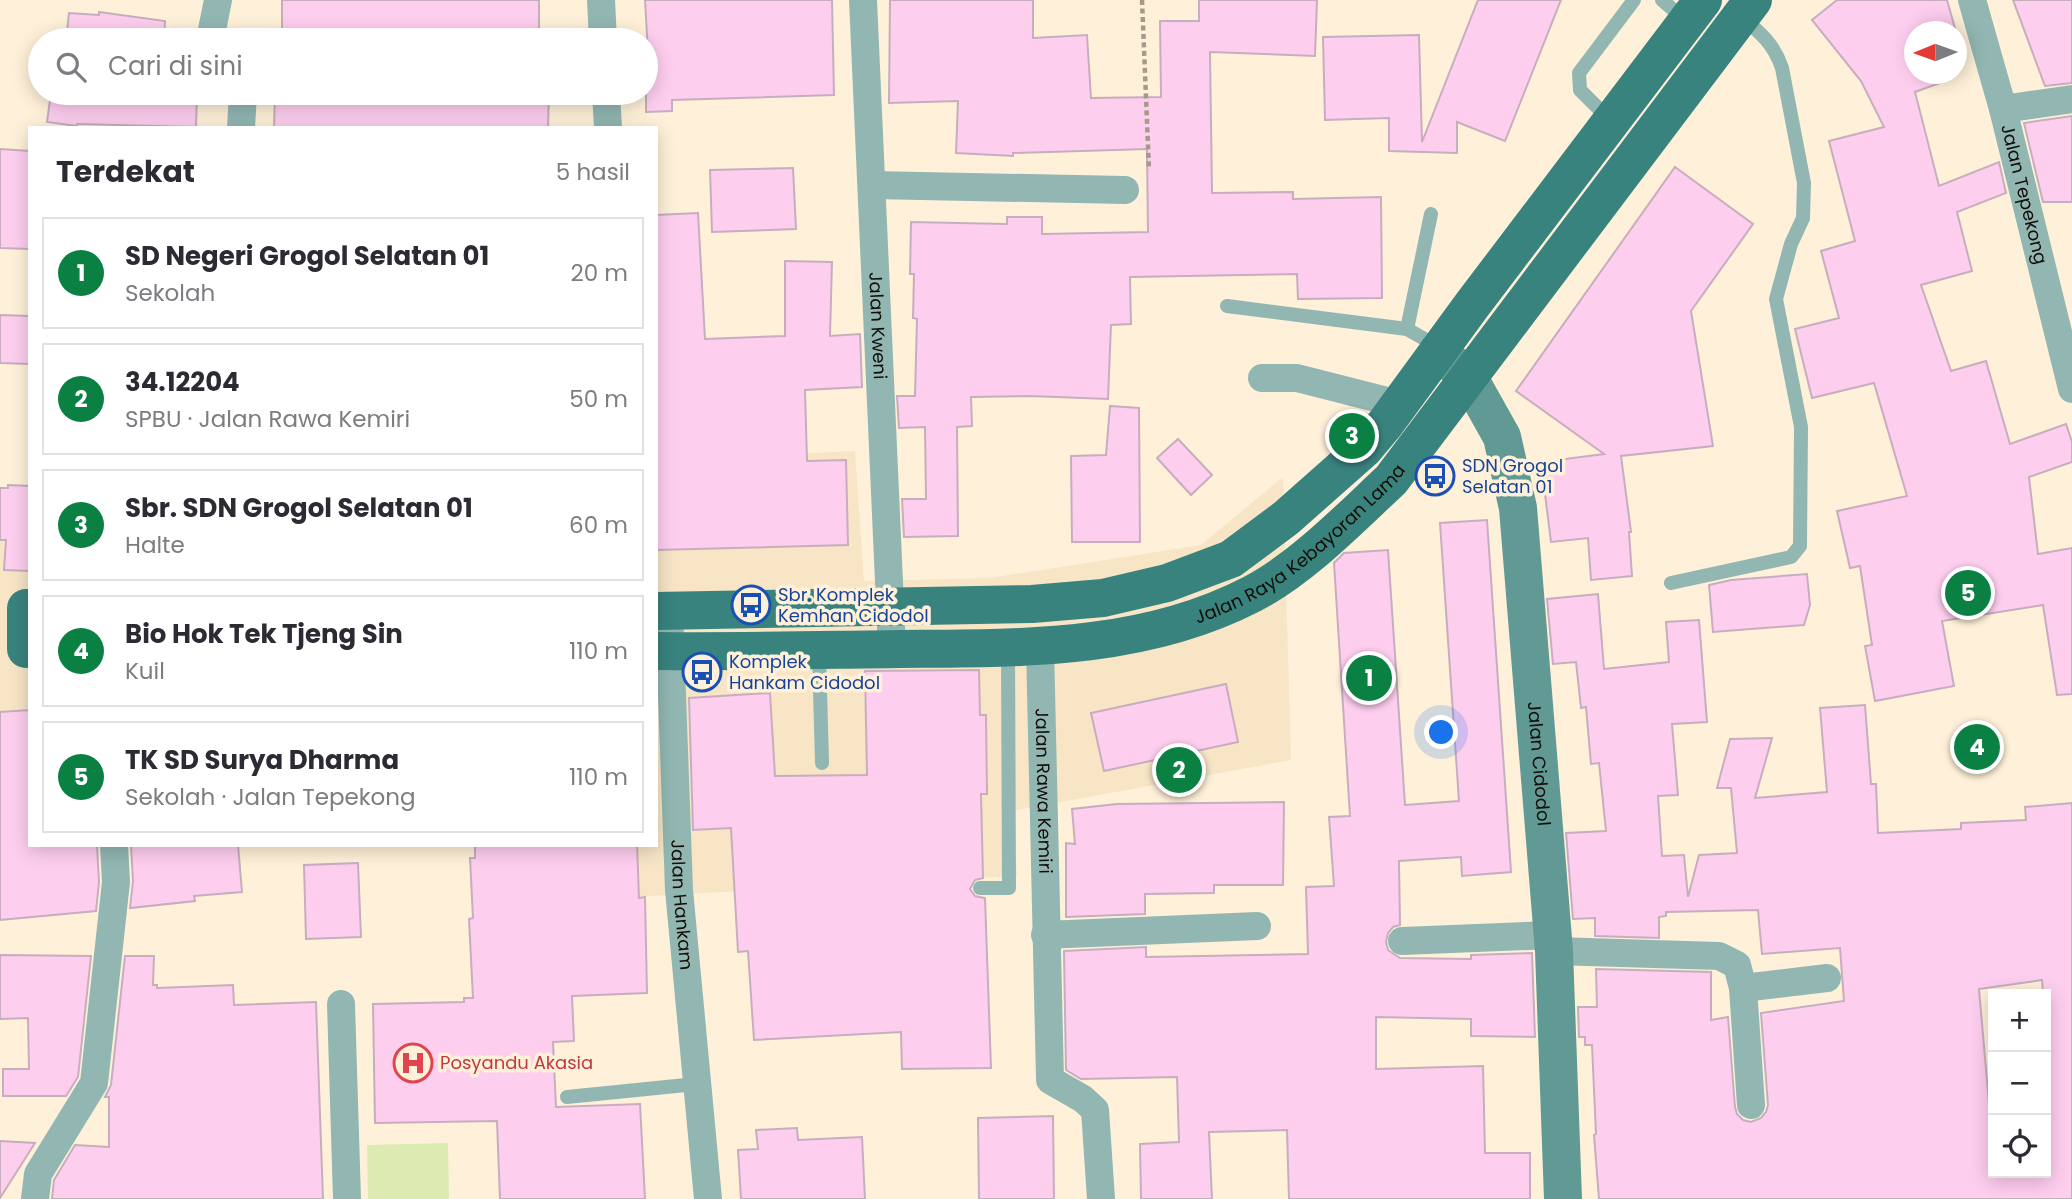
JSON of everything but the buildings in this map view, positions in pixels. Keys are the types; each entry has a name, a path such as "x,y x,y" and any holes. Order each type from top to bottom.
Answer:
{"main road":[{"name":"Jalan Raya Kebayoran Lama","path":"663,611 1032,604 1104,616 1160,630 1213,612 1286,518 1364,449 1611,121 1684,7"},
{"name":"Jalan Raya Kebayoran Lama","path":"1242,576 1273,582 1330,537 1391,480 1746,8"},
{"path":"19,608 19,649"},
{"name":"Jalan Raya Kebayoran Lama","path":"663,651 1024,648 1104,616"}],"street":[{"path":"212,28 218,0"},
{"path":"601,0 602,28"},
{"name":"Jalan Kweni","path":"863,0 892,649"},
{"name":"Jalan Tepekong","path":"1972,0 2067,355 2072,389"},
{"path":"2003,109 2072,99"},
{"path":"241,126 242,105"},
{"path":"607,105 608,126"},
{"path":"872,185 1125,190"},
{"name":"Jalan Cidodol","path":"1438,351 1469,378 1502,437 1518,508 1553,943 1563,1199"},
{"path":"1262,378 1297,378 1399,404"},
{"name":"Jalan Hankam","path":"663,611 663,651 679,890 708,1199"},
{"name":"Jalan Rawa Kemiri","path":"1024,648 1045,934 1050,1080 1083,1099 1095,1110 1101,1199"},
{"path":"35,1199 38,1174 94,1083 116,882 114,847"},
{"path":"1045,934 1257,926"},
{"path":"1402,941 1553,943 1719,956 1737,965 1743,988 1751,1105"},
{"path":"1743,988 1827,978"},
{"path":"341,1004 347,1199"}],"lane":[{"path":"1611,121 1580,90 1579,73 1634,0"},
{"path":"1671,583 1791,558 1800,546 1801,427 1776,299 1791,244 1803,218 1804,183 1782,68 1776,52 1746,8"},
{"path":"1407,329 1431,214"},
{"path":"1227,306 1407,329 1428,341 1438,351"},
{"path":"980,888 1009,888 1024,648"},
{"path":"819,650 822,764"},
{"path":"567,1097 696,1084"}],"path":[{"path":"1125,190 1143,186 1149,173 1142,0"}],"shaded area":[{"path":"855,451 864,581 990,578 1201,545 1283,477 1291,760 1012,811 1017,876 631,897 628,847 658,847 658,460"},
{"path":"28,488 28,834 0,837 0,489"}],"green space":[{"path":"448,1143 449,1199 368,1199 367,1145"}],"place":[{"name":"Sbr. SDN Grogol Selatan 01","path":"1352,436"},
{"name":"SDN Grogol Selatan 01","path":"1435,476"},
{"name":"TK SD Surya Dharma","path":"1968,593"},
{"name":"Sbr. Komplek Kemhan Cidodol","path":"751,605"},
{"name":"Komplek Hankam Cidodol","path":"702,672"},
{"name":"SD Negeri Grogol Selatan 01","path":"1369,678"},
{"name":"Bio Hok Tek Tjeng Sin","path":"1977,747"},
{"name":"34.12204","path":"1179,770"},
{"name":"Posyandu Akasia","path":"413,1063"}]}
